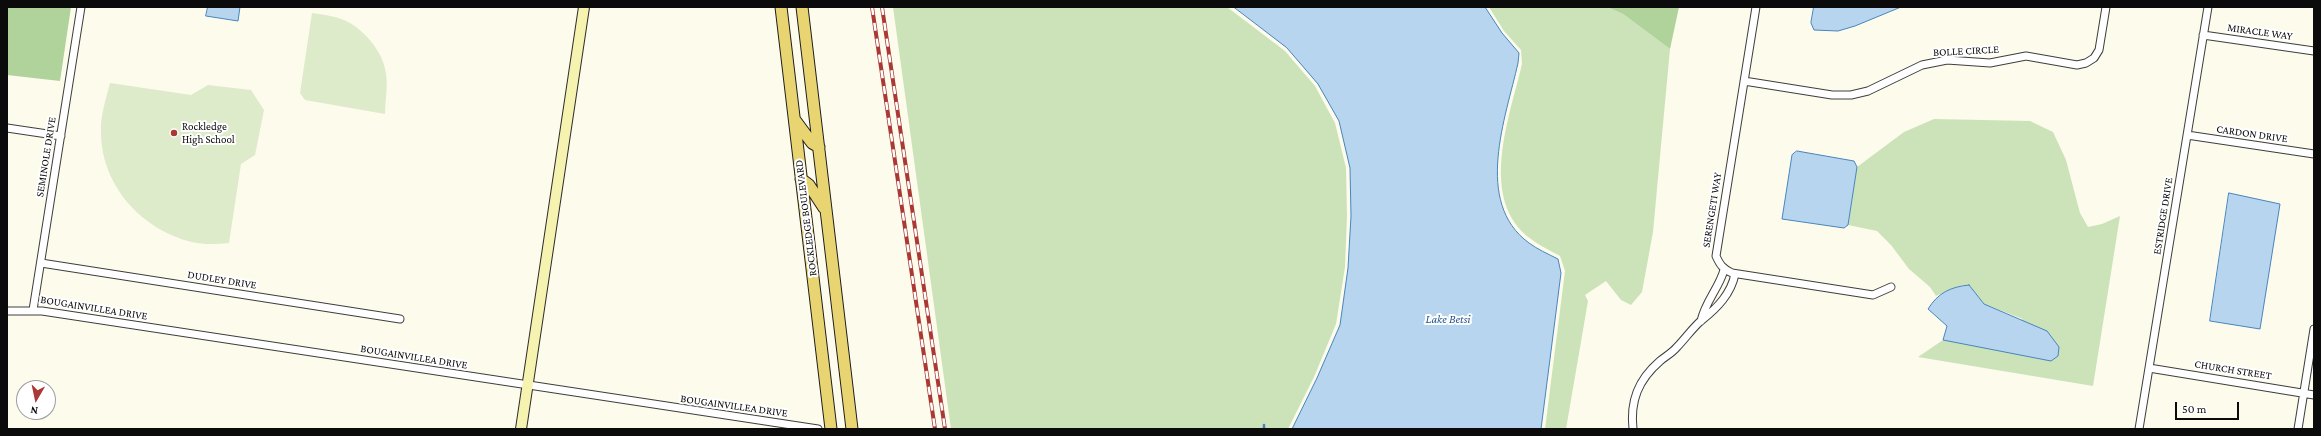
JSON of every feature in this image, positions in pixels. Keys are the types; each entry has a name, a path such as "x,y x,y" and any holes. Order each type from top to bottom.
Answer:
{"main road":[{"name":"ROCKLEDGE BOULEVARD","path":"781,7 831,429"},
{"name":"ROCKLEDGE BOULEVARD","path":"802,7 852,429"},
{"path":"794,118 808,138 819,147"},
{"path":"801,179 815,192 826,212"}],"street":[{"name":"SEMINOLE DRIVE","path":"33,310 81,7"},
{"path":"521,429 584,7"},
{"name":"SERENGETI WAY","path":"1724,270 1716,256 1756,7"},
{"name":"BOLLE CIRCLE","path":"1744,81 1832,95 1851,95 1868,91 1922,65 1947,60 1990,63 2026,56 2077,65 2086,63 2094,58 2099,50 2106,7"},
{"name":"ESTRIDGE DRIVE","path":"2139,429 2208,7"},
{"name":"MIRACLE WAY","path":"2203,35 2314,51"},
{"path":"7,128 61,136"},
{"name":"CARDON DRIVE","path":"2187,135 2314,154"},
{"name":"DUDLEY DRIVE","path":"41,263 400,319"},
{"path":"1701,320 1703,309 1722,278 1724,270 1735,274 1873,295 1891,287"},
{"path":"1633,429 1631,410 1638,388 1649,371 1674,351 1701,320 1711,315 1729,291 1735,274"},
{"name":"BOUGAINVILLEA DRIVE","path":"7,310 33,310 818,429"},
{"path":"2298,429 2314,329"},
{"name":"CHURCH STREET","path":"2149,368 2314,394"}],"green space":[{"path":"7,7 71,7 60,81 7,75"},
{"path":"893,7 1227,7 1285,51 1315,86 1335,123 1346,168 1347,216 1345,267 1336,324 1314,377 1288,429 951,429"},
{"path":"1489,7 1607,7 1623,14 1670,49 1653,232 1642,292 1631,305 1621,300 1606,281 1585,295 1588,301 1566,429 1545,429 1565,271 1560,256 1531,239 1515,222 1505,203 1501,180 1502,156 1505,132 1522,64 1521,50 1504,31"},
{"path":"1607,7 1679,7 1670,49 1623,14"},
{"path":"312,13 331,16 350,23 363,32 374,45 385,66 387,89 385,114 305,100 300,93"},
{"path":"110,83 191,95 208,85 251,90 264,110 255,155 241,164 229,243 201,244 174,236 141,216 128,203 117,188 103,153 101,121"},
{"path":"1934,119 2030,121 2053,132 2066,160 2080,213 2088,227 2102,224 2120,216 2093,386 1918,357 1943,340 1953,341 2023,319 1984,304 1969,285 1960,286 1936,296 1930,287 1909,269 1891,245 1877,231 1848,225 1857,167 1904,132"}],"water":[{"path":"208,7 240,7 238,21 206,16"},
{"name":"Lake Betsi","path":"1234,7 1485,7 1502,33 1519,53 1518,63 1501,133 1498,158 1498,182 1502,205 1512,226 1529,243 1558,259 1561,273 1541,429 1292,429 1317,378 1340,325 1348,268 1351,216 1350,168 1339,121 1318,84 1287,48"},
{"path":"1814,7 1901,7 1855,26 1838,31 1814,30 1811,23"},
{"path":"1797,151 1854,161 1857,167 1848,225 1844,228 1782,219 1792,155"},
{"path":"2229,193 2280,204 2260,329 2210,321"},
{"path":"1969,285 1984,304 2047,331 2059,347 2058,356 2051,361 1943,340 1947,326 1928,309 1940,295 1950,289"}],"railway":[{"path":"872,7 935,429"},
{"path":"882,7 945,429"}],"place":[{"name":"Rockledge High School","path":"174,133"}]}
